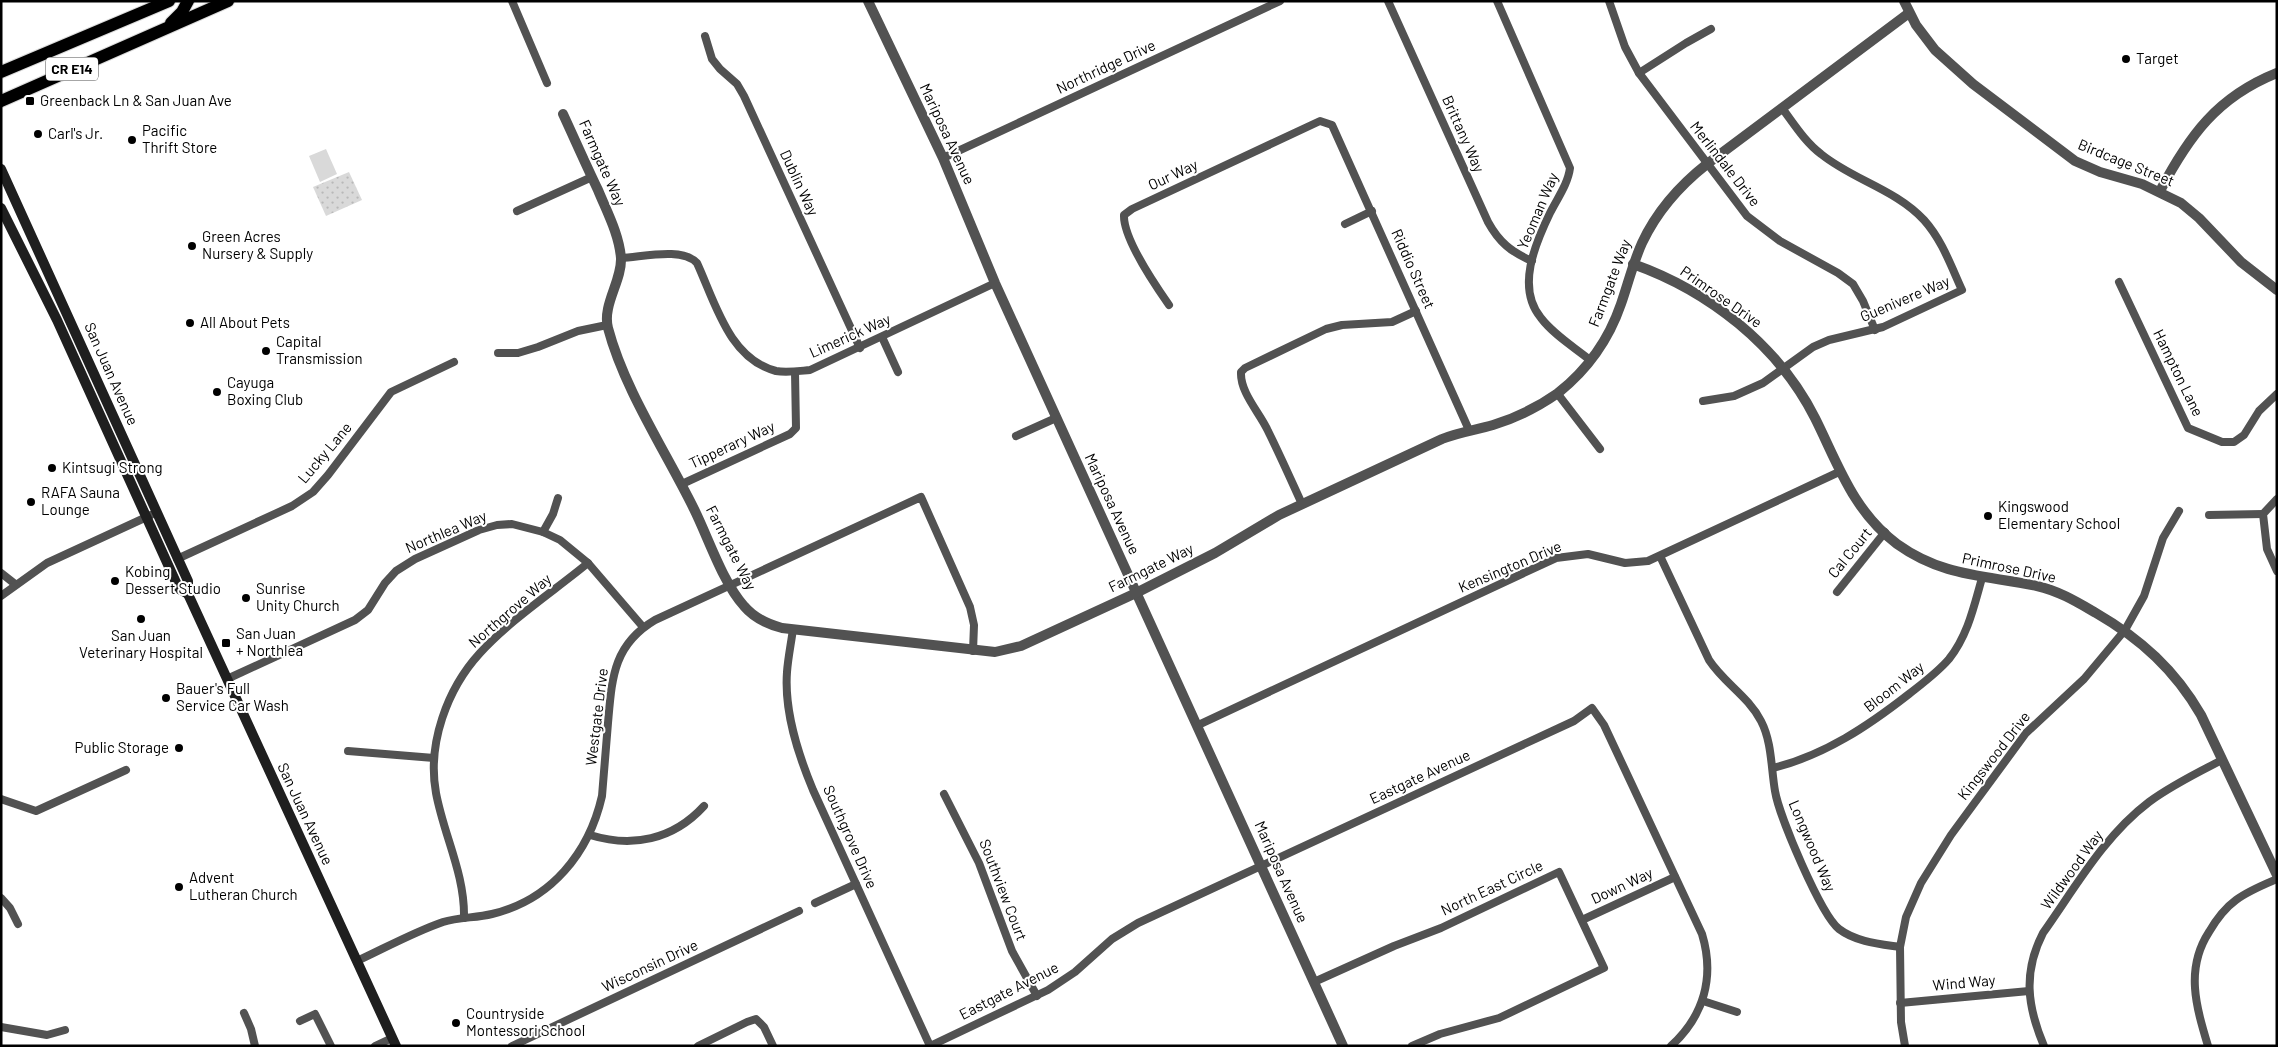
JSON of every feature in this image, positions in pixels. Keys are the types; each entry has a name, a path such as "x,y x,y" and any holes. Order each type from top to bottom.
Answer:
{"main road":[{"name":"CR E14","path":"1,72 169,1"},
{"path":"166,28 182,12 188,1"},
{"path":"197,14 205,1"},
{"name":"CR E14","path":"1,101 228,1"},
{"name":"San Juan Avenue","path":"1,169 188,581 188,594 394,1042"},
{"name":"San Juan Avenue","path":"1,208 56,320 179,589 188,594"},
{"path":"56,320 65,324 78,352 90,364 87,370 97,393 96,407"}],"street":[{"path":"512,1 548,83"},
{"name":"Mariposa Avenue","path":"868,1 943,158 995,283 1343,1046"},
{"name":"Northridge Drive","path":"943,158 1280,1"},
{"name":"Brittany Way","path":"1388,1 1488,222 1505,246 1515,254 1532,260"},
{"name":"Yeoman Way","path":"1497,1 1570,168 1569,177 1548,217 1532,260 1529,288 1534,306 1541,318 1590,360"},
{"name":"Merlindale Drive","path":"1609,1 1625,47 1639,73 1747,216 1765,232 1838,273 1853,284 1863,301 1874,330"},
{"name":"Birdcage Street","path":"1904,1 1923,36 1948,64 2060,151 2093,170 2134,181 2160,191 2188,209 2241,262 2277,290"},
{"name":"Farmgate Way","path":"563,114 611,219 618,240 621,258 620,273 610,303 607,325 622,367 663,452 682,484 730,586 743,606 754,616 766,623 792,629 995,652 1013,649 1136,593 1215,552 1272,519 1442,439 1512,418 1557,393 1590,360 1614,321 1633,264 1643,241 1660,211 1681,187 1706,164 1909,13"},
{"path":"1639,73 1686,42 1710,30"},
{"name":"Dublin Way","path":"705,36 712,59 737,84 744,96 860,348"},
{"path":"2160,191 2182,151 2207,119 2233,95 2277,72"},
{"name":"Guenivere Way","path":"1703,401 1734,396 1763,383 1783,367 1821,344 1874,330 1962,290 1940,244 1923,220 1898,198 1822,155 1807,141 1782,108"},
{"name":"Our Way","path":"1169,305 1140,259 1124,222 1124,215 1132,209 1320,121 1327,122"},
{"name":"Riddio Street","path":"1327,122 1332,125 1372,211 1469,430"},
{"path":"517,211 592,176"},
{"path":"1345,224 1372,211"},
{"name":"Limerick Way","path":"621,258 680,254 691,256 697,263 727,330 745,354 761,366 777,371 795,372 810,370 995,283"},
{"name":"Primrose Drive","path":"1633,264 1674,280 1713,306 1753,336 1783,367 1816,419 1839,472 1860,505 1897,544 1944,569 1982,578 2038,587 2072,598 2125,630 2160,660 2188,692 2213,738 2277,875"},
{"name":"Hampton Lane","path":"2118,282 2188,428 2222,442 2234,442 2244,435 2259,412 2277,394"},
{"path":"1302,504 1267,428 1240,379 1241,372 1245,368 1326,329 1342,325 1392,322 1416,311"},
{"path":"498,353 518,353 538,347 578,330 607,325"},
{"path":"882,337 898,372"},
{"name":"Lucky Lane","path":"177,559 292,506 313,492 391,392 454,362"},
{"name":"Tipperary Way","path":"682,484 790,434 796,428 795,372"},
{"path":"1557,393 1600,449"},
{"path":"1016,436 1056,418"},
{"name":"Kensington Drive","path":"1198,725 1556,558 1588,554 1625,563 1636,563 1660,556 1839,472"},
{"name":"Westgate Drive","path":"357,961 435,925 507,910 534,897 569,868 590,835 602,796 614,672 623,650 643,627 921,497 970,607 974,625 973,651"},
{"path":"543,532 553,514 558,498"},
{"path":"2209,514 2263,514 2277,499"},
{"name":"Kingswood Drive","path":"1905,1046 1900,1003 1900,947 1906,917 1921,884 1951,835 2026,733 2084,679 2125,630 2144,596 2163,538 2179,511"},
{"path":"1,596 15,584 48,564 156,513"},
{"path":"2263,514 2267,549 2277,571"},
{"name":"Northlea Way","path":"228,679 355,620 368,610 385,582 396,570 414,559 479,530 497,525 512,524 543,532 560,540 588,563 643,627"},
{"name":"Cal Court","path":"1837,592 1885,532"},
{"name":"Longwood Way","path":"1660,556 1709,660 1718,673 1748,701 1762,722 1773,768 1778,808 1788,834 1824,909 1837,928 1850,936 1900,947"},
{"name":"Northgrove Way","path":"464,918 461,880 443,824 436,791 434,758 446,708 469,666 490,642 588,563"},
{"path":"1,573 15,584"},
{"name":"Bloom Way","path":"1773,768 1795,763 1844,740 1884,713 1934,674 1949,658 1970,621 1982,578"},
{"name":"Southgrove Drive","path":"792,629 787,682 789,707 796,743 808,778 930,1046"},
{"name":"Eastgate Avenue","path":"930,1046 1037,996 1066,979 1100,948 1120,933 1574,721 1592,708 1604,725 1706,947 1708,974 1703,1001 1690,1025 1671,1046"},
{"path":"348,751 434,758"},
{"name":"Wildwood Way","path":"2044,1046 2032,1012 2029,991 2031,962 2043,933 2116,832 2134,814 2161,793 2222,760"},
{"path":"1,799 36,811 126,770"},
{"name":"Southview Court","path":"944,794 976,856 1012,951 1037,996"},
{"path":"590,835 618,841 646,840 660,837 679,827 704,806"},
{"name":"North East Circle","path":"1314,982 1394,946 1441,928 1559,872 1604,968 1499,1018 1440,1034 1412,1046"},
{"name":"Down Way","path":"1582,920 1675,876"},
{"path":"2208,1046 2197,1012 2194,985 2199,950 2211,927 2228,906 2242,896 2277,879"},
{"path":"816,903 856,884"},
{"path":"1,898 18,924"},
{"name":"Wisconsin Drive","path":"512,1046 799,911"},
{"name":"Wind Way","path":"1900,1003 2029,991"},
{"path":"1703,1001 1737,1012"},
{"path":"244,1013 251,1029 255,1046"},
{"path":"300,1022 316,1014 331,1046"},
{"path":"698,1046 747,1022 756,1020 764,1027 773,1046"},
{"path":"1,1027 48,1036 65,1030"},
{"path":"375,1046 394,1042"}],"shaded area":[{"path":"326,149 337,174 320,182 309,156"},
{"path":"349,172 362,200 326,216 313,187"}],"place":[{"name":"Target","path":"2126,59"},
{"name":"Greenback Ln & San Juan Ave","path":"30,101"},
{"name":"Carl's Jr.","path":"38,134"},
{"name":"Pacific Thrift Store","path":"132,140"},
{"name":"Green Acres Nursery & Supply","path":"192,246"},
{"name":"All About Pets","path":"190,323"},
{"name":"Capital Transmission","path":"266,351"},
{"name":"Cayuga Boxing Club","path":"217,392"},
{"name":"Kintsugi Strong","path":"52,468"},
{"name":"RAFA Sauna Lounge","path":"31,502"},
{"name":"Kingswood Elementary School","path":"1988,516"},
{"name":"Kobing Dessert Studio","path":"115,581"},
{"name":"Sunrise Unity Church","path":"246,598"},
{"name":"San Juan Veterinary Hospital","path":"141,619"},
{"name":"San Juan + Northlea","path":"226,643"},
{"name":"Bauer's Full Service Car Wash","path":"166,698"},
{"name":"Public Storage","path":"179,748"},
{"name":"Advent Lutheran Church","path":"179,887"},
{"name":"Countryside Montessori School","path":"456,1023"}]}
